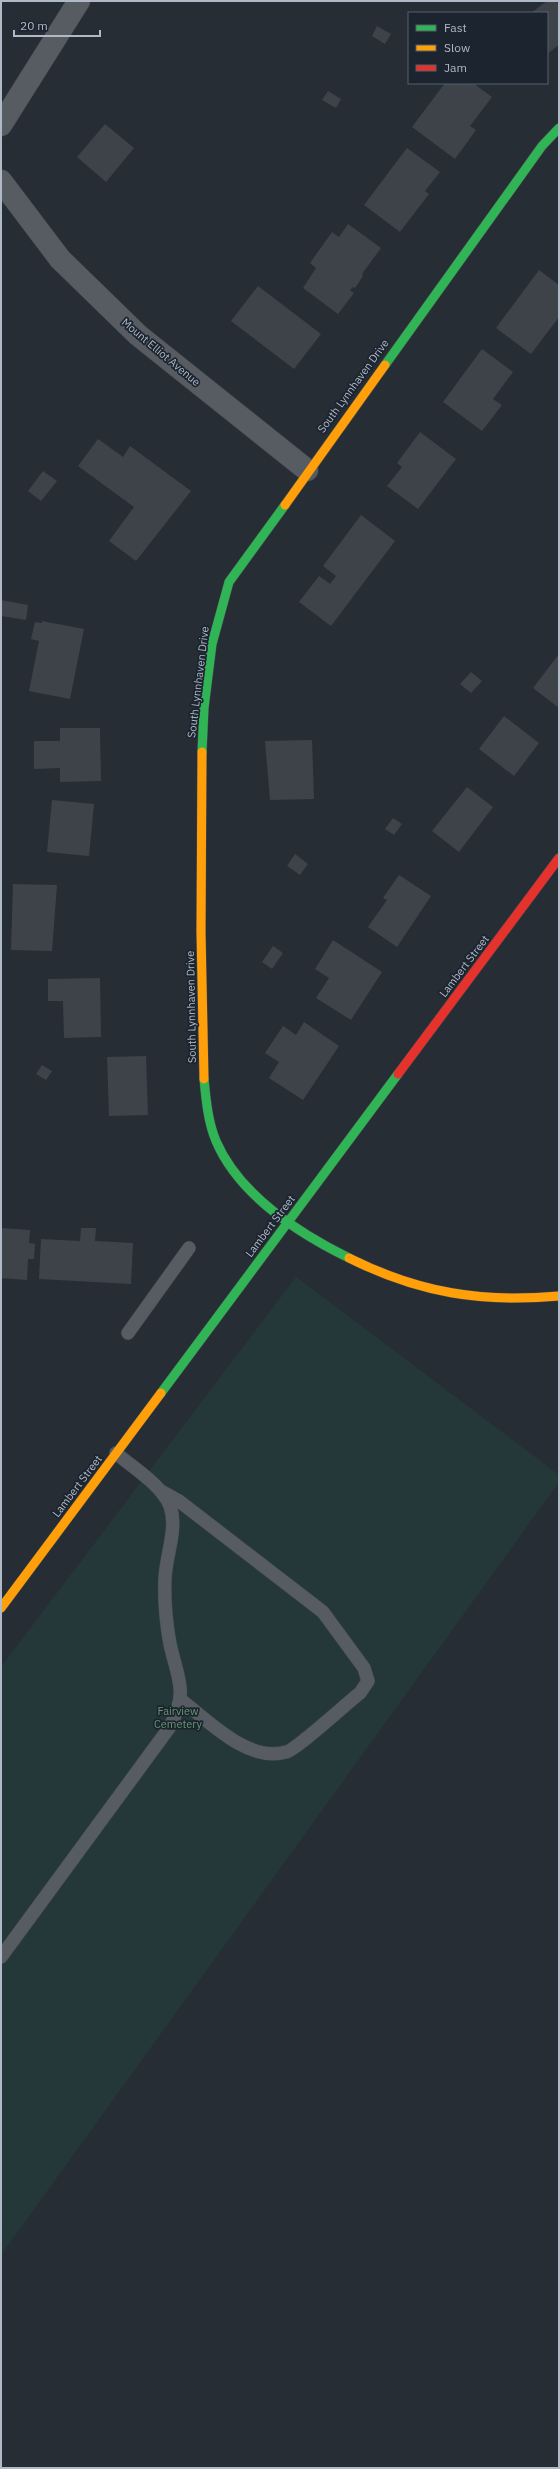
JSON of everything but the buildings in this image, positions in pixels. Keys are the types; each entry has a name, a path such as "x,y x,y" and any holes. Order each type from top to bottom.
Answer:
{"street":[{"path":"1,125 79,1"},
{"name":"South Lynnhaven Drive","path":"559,128 542,146 307,470 229,582 213,637 201,748 203,1052 210,1128 224,1156 246,1187 288,1222 347,1259 390,1278 429,1291 473,1298 515,1300 559,1296"},
{"name":"Mount Elliot Avenue","path":"1,181 60,259 138,335 307,470"},
{"name":"Lambert Street","path":"1,1608 559,858"}],"lane":[{"path":"128,1333 190,1248"},
{"path":"116,1453 159,1490 179,1501 323,1612 364,1668 368,1681 360,1693 287,1752 267,1754 246,1749 181,1700"},
{"path":"1,1957 169,1728 181,1700 180,1678 171,1646 166,1612 166,1570 172,1519 169,1505 159,1490"}],"green space":[{"name":"Fairview Cemetery","path":"296,1277 559,1475 559,1482 1,2255 1,1667"}],"traffic: fast":[{"path":"385,365 542,146 559,128"},
{"path":"202,752 204,708 212,644 229,582 285,505"},
{"path":"161,1393 398,1074"},
{"path":"204,1079 208,1111 213,1134 226,1161 240,1179 255,1195 291,1225 349,1258"}],"traffic: slow":[{"path":"285,505 385,365"},
{"path":"202,752 201,932 204,1079"},
{"path":"349,1258 401,1280 451,1293 504,1298 559,1296"},
{"path":"1,1608 161,1393"}],"traffic: jam":[{"path":"398,1074 559,858"}]}
